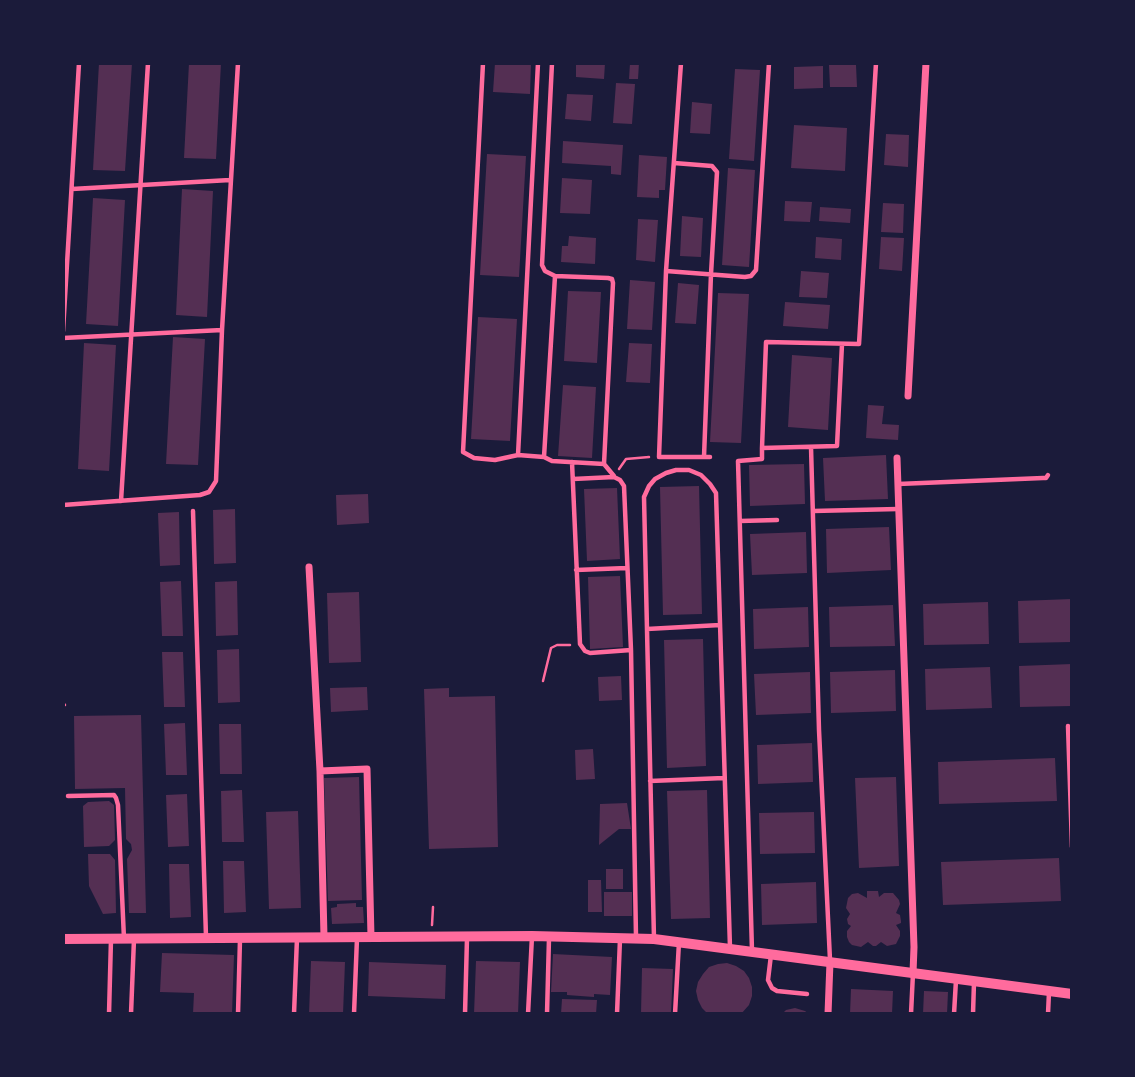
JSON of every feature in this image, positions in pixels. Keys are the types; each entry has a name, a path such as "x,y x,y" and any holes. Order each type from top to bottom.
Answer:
{"street":[{"path":"908,396 926,63"},
{"path":"897,458 913,973"},
{"path":"309,567 320,771 324,937"},
{"path":"320,771 367,769 371,937"},
{"path":"63,939 432,936 654,939 1072,994"},
{"path":"828,1014 830,962"}],"lane":[{"path":"63,331 79,63"},
{"path":"121,501 148,63"},
{"path":"63,505 200,495 209,492 216,481 238,63"},
{"path":"483,63 464,452 485,460 507,459 518,455 544,457 552,461 604,464"},
{"path":"518,455 538,63"},
{"path":"552,63 542,265 545,271 555,276 608,278 612,279 613,283 604,464 624,485 631,650 636,939"},
{"path":"674,163 712,166 717,172 711,274 707,457 659,457 666,271 681,63"},
{"path":"666,271 745,277 751,276 756,270 769,63"},
{"path":"752,951 738,461 762,459 766,342 859,344 876,63"},
{"path":"72,190 230,180"},
{"path":"544,457 555,276"},
{"path":"63,338 222,330"},
{"path":"762,448 838,446 842,344"},
{"path":"811,447 819,730 830,962"},
{"path":"572,463 580,644 590,653 631,650"},
{"path":"654,939 644,496 655,479 676,470 689,470 701,475 716,493 730,948"},
{"path":"898,484 1046,478 1048,475"},
{"path":"573,479 614,477"},
{"path":"813,512 899,509"},
{"path":"193,511 206,938"},
{"path":"740,522 777,520"},
{"path":"576,569 627,568"},
{"path":"647,629 720,625"},
{"path":"1068,726 1072,847"},
{"path":"650,781 724,778"},
{"path":"68,796 114,794 116,798 129,939 131,1014"},
{"path":"465,1014 468,936"},
{"path":"528,1014 532,936"},
{"path":"547,1014 549,936"},
{"path":"294,1014 297,937"},
{"path":"354,1014 357,937"},
{"path":"238,1014 240,938"},
{"path":"617,1014 620,938"},
{"path":"108,1014 111,939"},
{"path":"675,1014 679,942"},
{"path":"771,954 768,980 772,988 777,991 807,994"},
{"path":"911,1014 913,973"},
{"path":"954,1014 956,979"},
{"path":"973,1014 974,981"},
{"path":"1048,1014 1049,991"}],"path":[{"path":"614,477 626,459 659,457"},
{"path":"543,681 551,649 557,645 580,644"},
{"path":"432,936 433,907"}],"building":[{"path":"99,63 132,63 125,171 93,170"},
{"path":"189,63 221,63 216,159 184,158"},
{"path":"495,63 531,63 530,94 493,92"},
{"path":"576,63 605,63 604,79 576,77"},
{"path":"630,63 639,63 638,79 629,79"},
{"path":"829,65 856,65 857,87 830,87"},
{"path":"823,66 823,88 794,89 794,67"},
{"path":"735,69 760,70 754,161 729,159"},
{"path":"616,83 635,84 632,124 613,123"},
{"path":"567,94 593,95 591,121 565,119"},
{"path":"692,102 712,104 710,134 690,133"},
{"path":"794,125 847,128 845,171 791,168"},
{"path":"886,134 909,135 908,167 884,165"},
{"path":"563,141 623,145 621,175 611,174 611,166 562,163"},
{"path":"487,154 526,156 519,277 480,275"},
{"path":"639,155 667,157 665,190 659,190 659,198 637,197"},
{"path":"728,168 755,170 749,267 722,265"},
{"path":"562,178 592,180 590,214 560,213"},
{"path":"182,189 213,191 207,317 176,315"},
{"path":"93,198 125,200 118,326 86,324"},
{"path":"785,201 812,202 810,222 784,221"},
{"path":"883,203 904,204 903,233 881,232"},
{"path":"820,207 851,209 850,223 819,221"},
{"path":"682,216 703,218 701,257 680,256"},
{"path":"638,219 658,220 655,262 636,260"},
{"path":"569,236 596,238 595,264 561,262 562,246 568,246"},
{"path":"816,237 842,239 841,260 815,258"},
{"path":"881,237 904,238 902,271 879,269"},
{"path":"801,271 829,273 827,298 799,297"},
{"path":"630,280 655,282 652,330 627,329"},
{"path":"678,283 699,285 696,324 675,323"},
{"path":"568,291 601,292 597,363 564,361"},
{"path":"718,293 749,294 741,443 710,442"},
{"path":"785,302 830,305 828,329 783,326"},
{"path":"478,317 517,319 510,441 471,439"},
{"path":"173,337 205,339 198,465 166,464"},
{"path":"84,343 116,345 109,471 78,469"},
{"path":"629,343 652,344 650,383 626,382"},
{"path":"792,355 832,358 828,430 788,427"},
{"path":"563,385 596,387 592,458 558,456"},
{"path":"868,405 884,406 882,424 899,425 898,440 866,438"},
{"path":"886,455 888,499 825,501 823,458"},
{"path":"804,464 805,504 750,506 749,465"},
{"path":"699,486 702,614 663,615 660,487"},
{"path":"617,488 620,559 587,561 584,489"},
{"path":"368,494 369,523 337,525 336,495"},
{"path":"235,509 236,563 214,564 213,510"},
{"path":"179,512 180,565 160,566 158,513"},
{"path":"889,527 891,570 827,573 826,529"},
{"path":"806,532 807,573 752,575 750,534"},
{"path":"620,576 623,647 590,649 588,577"},
{"path":"181,581 183,636 162,636 160,582"},
{"path":"237,581 238,635 216,636 215,582"},
{"path":"359,592 361,662 329,663 327,593"},
{"path":"1072,599 1072,642 1019,643 1018,601"},
{"path":"988,602 989,644 924,645 923,604"},
{"path":"893,605 895,646 830,647 829,607"},
{"path":"808,607 809,647 754,649 753,609"},
{"path":"703,639 706,766 667,768 664,640"},
{"path":"239,649 240,702 218,703 217,650"},
{"path":"162,652 183,652 185,707 164,707"},
{"path":"1072,664 1072,706 1020,707 1019,666"},
{"path":"990,667 992,708 926,710 925,669"},
{"path":"895,670 896,711 831,713 830,672"},
{"path":"810,672 811,713 756,715 754,674"},
{"path":"621,676 622,700 599,701 598,677"},
{"path":"367,687 368,710 331,712 330,688"},
{"path":"449,688 449,697 495,696 498,847 429,849 424,689"},
{"path":"141,715 146,913 129,913 127,859 132,850 126,839 125,788 75,789 74,716"},
{"path":"185,723 187,775 166,775 164,724"},
{"path":"219,724 241,724 242,774 220,774"},
{"path":"812,743 813,782 758,784 757,745"},
{"path":"593,749 595,779 576,780 575,750"},
{"path":"1055,758 1057,801 939,804 938,762"},
{"path":"359,777 362,900 328,901 324,778"},
{"path":"896,777 899,866 859,868 855,778"},
{"path":"242,790 244,842 222,842 221,791"},
{"path":"707,790 710,918 671,919 667,791"},
{"path":"187,794 189,846 168,847 166,795"},
{"path":"109,801 114,805 115,840 109,846 84,847 83,806 88,802"},
{"path":"627,803 631,829 619,829 599,845 600,804"},
{"path":"298,811 301,908 269,909 266,812"},
{"path":"814,812 815,853 760,854 759,813"},
{"path":"88,854 110,854 115,860 116,913 103,914 89,886"},
{"path":"1059,858 1061,901 943,905 941,862"},
{"path":"223,861 244,861 246,912 224,913"},
{"path":"169,864 189,864 191,917 170,918"},
{"path":"606,869 623,869 623,889 606,889"},
{"path":"588,880 601,880 602,912 588,912"},
{"path":"816,882 817,923 762,925 761,884"},
{"path":"867,891 878,891 879,897 884,893 893,893 899,900 896,913 900,915 901,923 896,925 900,936 896,944 887,946 881,942 873,946 868,942 861,947 849,942 847,931 851,926 847,919 850,914 846,908 848,898 858,893 867,898"},
{"path":"604,892 632,892 632,916 604,916"},
{"path":"356,903 356,907 363,907 364,923 332,924 331,908 337,907 337,904"},
{"path":"162,953 234,955 232,1014 193,1014 194,993 160,992"},
{"path":"553,954 612,957 610,995 594,994 594,997 551,992"},
{"path":"311,961 345,962 343,1014 309,1014"},
{"path":"476,961 520,962 518,1014 474,1014"},
{"path":"369,962 446,965 445,999 368,996"},
{"path":"727,963 744,971 749,978 752,996 749,1005 741,1014 708,1014 698,1000 698,982 709,967"},
{"path":"642,968 673,969 671,1014 641,1014"},
{"path":"851,989 893,991 892,1014 850,1014"},
{"path":"924,991 948,992 947,1014 923,1014"},
{"path":"562,999 597,1000 596,1014 561,1014"},
{"path":"795,1008 805,1011 809,1014 782,1014"}]}
